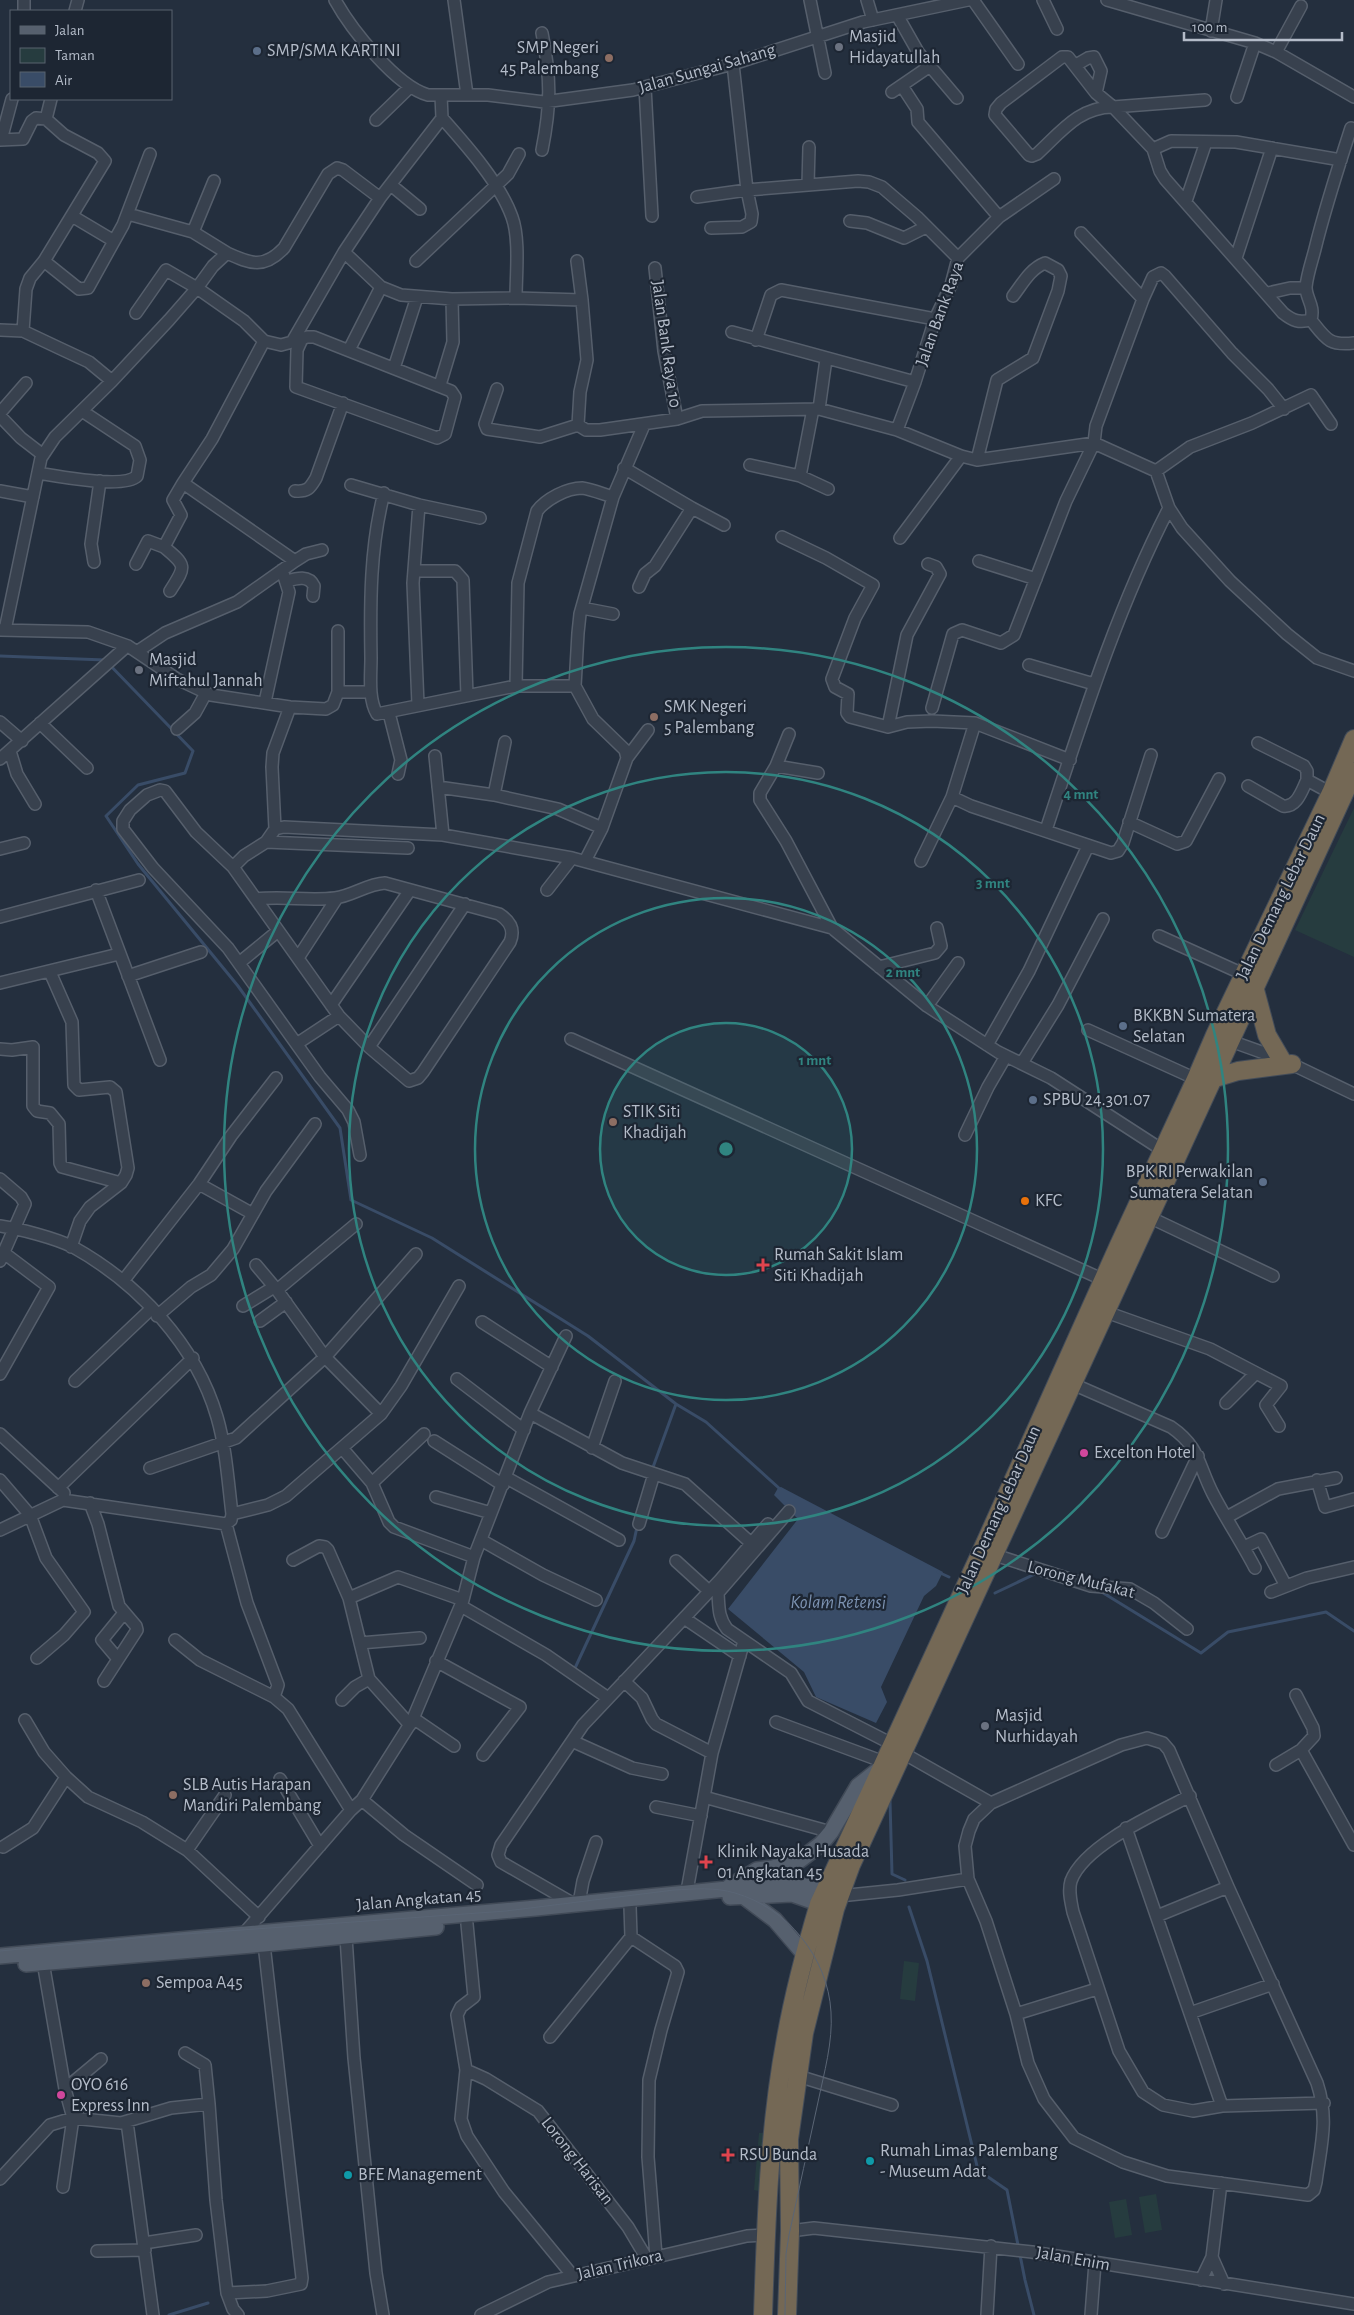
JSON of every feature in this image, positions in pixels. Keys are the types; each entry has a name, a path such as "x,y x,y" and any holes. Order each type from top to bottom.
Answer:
{"highway":[{"name":"Jalan Demang Lebar Daun","path":"763,2315 765,2235 774,2128 786,2038 805,1955 829,1901 883,1765 898,1749 945,1659 995,1555 1066,1381 1104,1280 1170,1154 1222,1038 1243,974 1331,793 1354,739"},
{"name":"Jalan Demang Lebar Daun","path":"1222,1038 1255,990 1354,772"},
{"path":"1204,1079 1238,1070 1287,1061 1267,1035 1255,990"},
{"name":"Jalan Demang Lebar Daun","path":"788,2315 790,2139 804,2033 829,1901 851,1865 898,1749 1066,1381 1106,1312 1149,1217 1170,1154"}],"main road":[{"path":"728,1888 757,1870 773,1868 800,1860 821,1844 831,1832 858,1786 883,1765"},
{"name":"Jalan Angkatan 45","path":"0,1956 786,1883 808,1886 829,1901"},
{"name":"Jalan Angkatan 45","path":"0,1966 346,1937 630,1906 743,1896 760,1897 792,1894 829,1901"},
{"path":"743,1896 775,1920 805,1955"}],"street":[{"name":"Jalan Sungai Sahang","path":"335,0 388,70 410,87 428,95 488,95 550,101 645,87 733,64 816,36 873,20 968,0"},
{"path":"454,0 468,95"},
{"path":"810,0 825,73"},
{"path":"867,0 873,20"},
{"path":"973,0 1018,64"},
{"path":"1043,0 1057,28"},
{"path":"1107,0 1149,6 1210,31 1255,43 1276,52 1354,96"},
{"path":"1210,31 1216,0"},
{"path":"1276,52 1301,6"},
{"path":"897,15 918,52 957,98"},
{"path":"542,33 550,83 550,101 542,150"},
{"path":"1237,96 1255,43"},
{"path":"1205,100 1113,107 1098,107 1080,114 1037,154 1029,155 995,115 996,109 1001,103 1062,57 1068,57 1096,92 1113,107 1153,149 1160,171 1292,320 1300,323 1311,320"},
{"path":"1076,66 1088,58 1094,57 1101,71 1096,92"},
{"path":"711,228 742,227 751,222 752,214 747,190 733,64"},
{"path":"930,66 897,89 917,109 918,122 999,217"},
{"path":"376,120 410,87"},
{"path":"645,87 652,216"},
{"path":"441,95 442,118 470,150 513,219 516,248 516,298"},
{"path":"12,100 1,140 24,138 32,121 36,118 46,119 64,135 98,153 105,161 44,261 30,278 26,289 23,331"},
{"path":"46,119 51,100"},
{"path":"136,312 166,270 197,288 244,321 264,341 281,346 292,342 344,252 380,198 442,118"},
{"path":"1311,320 1313,312 1312,303 1306,288 1324,211 1351,128"},
{"path":"1153,149 1170,141 1236,142 1341,160"},
{"path":"1186,201 1206,142"},
{"path":"808,185 809,147"},
{"path":"1236,258 1272,148"},
{"path":"44,261 82,290 88,288 128,214 150,154"},
{"path":"416,261 508,174 519,154"},
{"path":"128,214 192,232 227,253 249,263 264,262 276,256 284,248 328,174 338,168 380,198"},
{"name":"Jalan Bank Raya","path":"897,430 915,382 935,318 951,285 958,258 999,217 1054,179"},
{"path":"192,232 214,181"},
{"path":"697,197 747,190 858,181 869,182 882,187 917,217 958,258"},
{"path":"391,185 420,209"},
{"path":"72,216 114,241"},
{"path":"850,221 867,223 904,238 926,227"},
{"path":"1081,233 1143,299"},
{"path":"344,252 381,287 401,295 452,299 582,300"},
{"path":"227,253 213,266 197,288 112,381 55,437 44,455 38,472 2,630 88,632 132,648 177,679 206,693 290,707 326,708 333,705 338,692 338,631"},
{"path":"577,261 587,360 580,392 578,425"},
{"path":"977,460 997,380 1033,358 1058,291 1061,276 1058,270 1045,263 1038,265 1031,271 1013,296"},
{"name":"Jalan Bank Raya 10","path":"655,268 664,351 677,419"},
{"path":"932,708 953,634 962,630 1001,643 1008,640 1016,632 1066,501 1094,443 1096,426 1153,277 1160,273 1164,276 1232,353 1268,389 1284,409"},
{"path":"349,350 381,287"},
{"path":"1268,293 1290,288 1306,288"},
{"path":"756,340 771,295 781,290 935,318"},
{"path":"394,368 417,297"},
{"path":"440,385 453,342 452,299"},
{"path":"1311,320 1322,334 1333,343 1339,345 1354,343"},
{"path":"0,330 23,331 88,362 112,381"},
{"path":"732,332 915,382"},
{"path":"314,337 349,350 452,391 456,396 445,434 441,438 296,387 297,350 302,339 314,337"},
{"path":"164,547 181,515 172,500 212,439 264,341"},
{"path":"800,476 826,359"},
{"path":"26,384 0,415 21,438 44,455"},
{"path":"497,389 485,424 487,429 540,437 578,425 586,430 600,430 644,425 677,419 702,411 721,409 758,411 816,409 897,430 961,456 977,460 1094,443 1156,471 1169,508 1182,528 1230,581 1287,634 1317,658 1354,671"},
{"path":"1156,471 1190,447 1284,409 1311,395 1331,424"},
{"path":"295,491 305,492 310,489 316,478 343,403"},
{"path":"38,472 100,481 134,479 137,476 140,456 136,446 82,411"},
{"path":"627,758 624,750 593,719 575,686 578,633 582,608 612,497 644,425"},
{"path":"900,538 961,456"},
{"path":"750,465 800,476 828,489"},
{"path":"624,468 724,525"},
{"path":"94,562 91,544 100,481"},
{"path":"183,483 294,561"},
{"path":"351,485 419,504 480,518"},
{"path":"516,686 518,583 537,511 543,503 551,498 583,488 612,497"},
{"path":"0,491 33,497"},
{"path":"384,493 370,584 371,692 375,713 378,715 389,713 418,705 516,686 575,686"},
{"path":"418,705 414,571 419,504"},
{"path":"639,587 645,574 655,566 692,508"},
{"path":"1046,830 1094,684 1120,613 1150,545 1169,508"},
{"path":"782,538 826,558 872,585 851,627 832,682 834,687 848,694 847,713 850,717 888,727 907,722 975,723 1070,760"},
{"path":"136,564 148,541 164,547 181,561 182,566 179,576 170,591"},
{"path":"0,759 115,655 237,602 284,575 294,561 306,554 322,550"},
{"path":"979,561 1036,579"},
{"path":"888,727 907,635 940,574 936,567 928,564"},
{"path":"414,571 455,571 463,580 466,696"},
{"path":"284,575 311,581 314,586 313,596"},
{"path":"265,702 289,592 284,575"},
{"path":"582,608 613,614"},
{"path":"1029,665 1094,684"},
{"path":"338,692 371,692"},
{"path":"177,729 195,713 206,693"},
{"path":"233,867 244,856 266,842 275,829 272,767 274,753 290,707"},
{"path":"389,713 401,760 398,774"},
{"path":"0,722 22,741"},
{"path":"921,861 952,797 975,723"},
{"path":"40,724 87,768"},
{"path":"585,861 602,828 627,758 648,730"},
{"path":"789,734 776,766 760,793 760,800 786,841 832,928 927,1006 987,1046 1051,1078 1170,1154"},
{"path":"494,795 505,742"},
{"path":"1248,786 1283,806 1289,806 1294,803 1307,780 1307,771 1304,766 1258,743"},
{"path":"10,751 17,774 35,804"},
{"path":"952,797 971,806 1111,853 1118,851 1123,844 1151,755"},
{"path":"435,756 443,835"},
{"path":"776,766 818,773"},
{"path":"1129,822 1177,844 1186,841 1219,779"},
{"path":"1307,780 1331,793"},
{"path":"438,787 494,795 558,809 602,828"},
{"path":"256,899 271,897 337,898 375,884 384,884 500,914 506,918 512,929 510,942 418,1078 409,1081 369,1047 339,1016 233,867 196,832 165,791 160,790 147,795 130,810 123,820 123,829 153,868 228,948 320,1077 348,1110 354,1122 360,1155"},
{"path":"275,829 284,827 443,835 585,861 832,928"},
{"path":"366,846 368,832"},
{"path":"266,842 408,848"},
{"path":"0,849 24,843"},
{"path":"987,1046 1029,971 1088,846"},
{"path":"548,890 572,858"},
{"path":"0,917 139,880"},
{"path":"96,890 160,1060"},
{"path":"332,1005 410,890"},
{"path":"298,958 337,898"},
{"path":"369,1047 465,904"},
{"path":"1022,1063 1058,1005 1103,919"},
{"path":"879,967 935,953 941,946 937,928"},
{"path":"239,963 278,931"},
{"path":"1159,936 1243,974"},
{"path":"128,976 201,952"},
{"path":"0,983 119,954"},
{"path":"927,1006 958,963"},
{"path":"50,972 72,1022 74,1085 79,1090 110,1087 116,1092 128,1168 121,1183 90,1207 80,1221 71,1247"},
{"path":"298,1044 339,1016"},
{"path":"1088,1030 1204,1079"},
{"path":"1222,1038 1287,1061 1354,1094"},
{"path":"571,1039 1104,1280"},
{"path":"0,1049 12,1050 33,1047 33,1106 37,1111 50,1113 59,1124 60,1163 62,1166 121,1183"},
{"path":"965,1135 988,1086 1006,1056"},
{"path":"124,1281 199,1184 231,1136 276,1078"},
{"path":"75,1381 154,1312 211,1275 233,1249 266,1191 315,1124"},
{"path":"0,1179 25,1204 2,1257 49,1287 0,1374"},
{"path":"199,1184 253,1214"},
{"path":"1149,1217 1273,1276"},
{"path":"243,1306 276,1289 356,1224"},
{"path":"0,1226 71,1247 124,1281 154,1312 193,1358 217,1415 224,1442 229,1519 247,1603 278,1685 274,1697"},
{"path":"150,1468 236,1438 326,1357 416,1254"},
{"path":"256,1265 326,1357 381,1414"},
{"path":"0,1530 58,1501 73,1500 229,1519 286,1496 381,1414 402,1386 459,1286"},
{"path":"260,1321 286,1302"},
{"path":"1106,1312 1210,1348 1281,1386 1266,1405 1279,1426"},
{"path":"482,1322 552,1367"},
{"path":"245,1932 351,1810 362,1800 412,1721 462,1603 474,1557 530,1414 566,1336"},
{"path":"58,1488 193,1358"},
{"path":"1226,1403 1256,1373"},
{"path":"457,1379 524,1430"},
{"path":"592,1448 615,1381"},
{"path":"1066,1381 1171,1427 1188,1441 1198,1456 1213,1493 1255,1568"},
{"path":"530,1414 622,1463 685,1484 752,1543"},
{"path":"0,1434 73,1500"},
{"path":"372,1483 424,1434"},
{"path":"434,1441 504,1481 619,1540"},
{"path":"342,1448 372,1483 389,1522 394,1526 474,1557"},
{"path":"1162,1532 1198,1456"},
{"path":"639,1524 652,1474"},
{"path":"1227,1517 1278,1490 1316,1480 1336,1478"},
{"path":"0,1480 30,1515 46,1558 84,1612 64,1635 37,1658"},
{"path":"1316,1480 1325,1507 1354,1499"},
{"path":"436,1497 491,1513"},
{"path":"90,1503 98,1524 119,1606 136,1626 136,1630 104,1681"},
{"path":"789,1511 718,1593 719,1615 722,1622 727,1629 790,1673 808,1700 991,1803"},
{"path":"596,1842 576,1904 501,1862 498,1855 501,1845 582,1725 709,1591 768,1524"},
{"path":"1244,1547 1261,1539 1286,1586"},
{"path":"481,1540 543,1575 596,1600"},
{"path":"293,1560 319,1546 325,1546 349,1598 369,1679 412,1721 454,1746"},
{"name":"Lorong Mufakat","path":"995,1555 1091,1586 1130,1589 1154,1603 1187,1629"},
{"path":"676,1561 709,1591"},
{"path":"1271,1592 1307,1578 1354,1567"},
{"path":"349,1598 398,1577 462,1603 546,1655 608,1698"},
{"path":"118,1659 102,1640 124,1613"},
{"path":"684,1618 740,1656"},
{"path":"360,1644 420,1638"},
{"path":"175,1640 200,1660 274,1697 288,1709 351,1810"},
{"path":"687,1892 712,1753 744,1641"},
{"path":"436,1661 520,1707 483,1755"},
{"path":"342,1700 369,1679"},
{"path":"624,1681 642,1698 652,1720 656,1724 712,1753"},
{"path":"1276,1765 1302,1750 1313,1738 1314,1732 1296,1695"},
{"path":"25,1720 44,1752 66,1777 88,1797 142,1822 187,1850 258,1917"},
{"path":"776,1722 883,1765"},
{"path":"1147,1738 1163,1743 1169,1750 1190,1796 1228,1888 1273,1984 1324,2103 1323,2132 1316,2182 1312,2193 1305,2196 1167,2176 1123,2162 1074,2138 1044,2099 1028,2063 1016,2014 986,1920 968,1879 965,1846 969,1831 974,1819 991,1803 1121,1745 1147,1738"},
{"path":"572,1741 632,1768 662,1774"},
{"path":"1302,1750 1354,1845"},
{"path":"3,1847 33,1828 66,1777"},
{"path":"280,1779 320,1846"},
{"path":"187,1850 225,1795"},
{"path":"1190,1796 1126,1828 1081,1862 1071,1882 1070,1898 1073,1912 1119,2051 1143,2092 1163,2105 1193,2111 1222,2106 1324,2103"},
{"path":"704,1797 831,1832"},
{"path":"362,1800 404,1835 477,1885"},
{"path":"656,1807 701,1816"},
{"path":"1126,1828 1222,2106"},
{"path":"829,1901 968,1879"},
{"path":"1157,1916 1228,1888"},
{"path":"550,2037 631,1937 630,1906"},
{"path":"467,1924 474,1997 461,2007 457,2015 466,2070 462,2119 467,2136 504,2192 574,2276"},
{"path":"346,1937 354,2058 376,2273 383,2315"},
{"path":"631,1937 675,1966 678,1972 660,2030 649,2080 648,2157 652,2257"},
{"path":"227,2293 295,2286 301,2284 302,2278 264,1944"},
{"path":"43,1962 65,2088 73,2118 63,2187"},
{"path":"1190,2013 1273,1984"},
{"path":"1016,2014 1098,1989"},
{"path":"185,2053 205,2066 216,2200 227,2293 233,2309 238,2315"},
{"path":"65,2088 101,2059"},
{"name":"Lorong Harisan","path":"466,2070 486,2079 538,2111 652,2257"},
{"path":"798,2076 892,2105"},
{"path":"0,2179 50,2125 73,2118 127,2122 171,2108 209,2104"},
{"path":"127,2122 153,2315"},
{"path":"1201,2280 1212,2257 1221,2183"},
{"name":"Jalan Enim","path":"790,2231 814,2228 991,2246 1354,2304"},
{"path":"97,2251 144,2247 196,2235"},
{"name":"Jalan Trikora","path":"482,2315 548,2282 748,2236 765,2235"},
{"path":"987,2315 991,2246"},
{"path":"1212,2257 1224,2284"},
{"path":"1091,2315 1095,2263"},
{"path":"1352,2315 1354,2304"}],"green space":[{"path":"1354,808 1354,957 1295,930"},
{"path":"904,1961 919,1963 915,2001 900,1999"},
{"path":"759,2133 763,2133 759,2191 754,2190"},
{"path":"1156,2194 1162,2230 1145,2233 1139,2197"},
{"path":"1126,2199 1132,2235 1115,2238 1109,2202"}],"water":[{"name":"Kolam Retensi","path":"781,1487 943,1572 936,1586 924,1596 881,1687 887,1702 876,1723 816,1697 804,1672 728,1609 798,1519 774,1495 778,1488"}],"waterway":[{"path":"0,656 105,660 193,751 185,773 138,785 106,816 138,864 238,986 340,1128 351,1200 432,1238 588,1336 676,1404 706,1422 780,1489"},
{"path":"652,1470 676,1404"},
{"path":"575,1668 634,1541 637,1527"},
{"path":"938,1572 949,1577"},
{"path":"995,1593 1037,1573"},
{"path":"1100,1591 1201,1653 1228,1632 1326,1612 1354,1631"},
{"path":"890,1801 892,1874 905,1880"},
{"path":"909,1907 927,1961 978,2170 1007,2190 1034,2315"},
{"path":"169,2315 208,2303"}],"tram line":[{"path":"0,1951 158,1936 506,1911 674,1890 720,1890 754,1900 772,1910 787,1923 813,1954 822,1972 831,2012 831,2035 828,2057 786,2254 785,2315"}],"place":[{"name":"Masjid Hidayatullah","path":"839,47"},
{"name":"SMP/SMA KARTINI","path":"257,51"},
{"name":"SMP Negeri 45 Palembang","path":"609,58"},
{"name":"Masjid Miftahul Jannah","path":"139,670"},
{"name":"SMK Negeri 5 Palembang","path":"654,717"},
{"name":"BKKBN Sumatera Selatan","path":"1123,1026"},
{"name":"SPBU 24.301.07","path":"1033,1100"},
{"name":"STIK Siti Khadijah","path":"613,1122"},
{"name":"BPK RI Perwakilan Sumatera Selatan","path":"1263,1182"},
{"name":"KFC","path":"1025,1201"},
{"name":"Rumah Sakit Islam Siti Khadijah","path":"763,1265"},
{"name":"Excelton Hotel","path":"1084,1453"},
{"name":"Masjid Nurhidayah","path":"985,1726"},
{"name":"SLB Autis Harapan Mandiri Palembang","path":"173,1795"},
{"name":"Klinik Nayaka Husada 01 Angkatan 45","path":"706,1862"},
{"name":"Sempoa A45","path":"146,1983"},
{"name":"OYO 616 Express Inn","path":"61,2095"},
{"name":"RSU Bunda","path":"728,2155"},
{"name":"Rumah Limas Palembang - Museum Adat","path":"870,2161"},
{"name":"BFE Management","path":"348,2175"}]}
